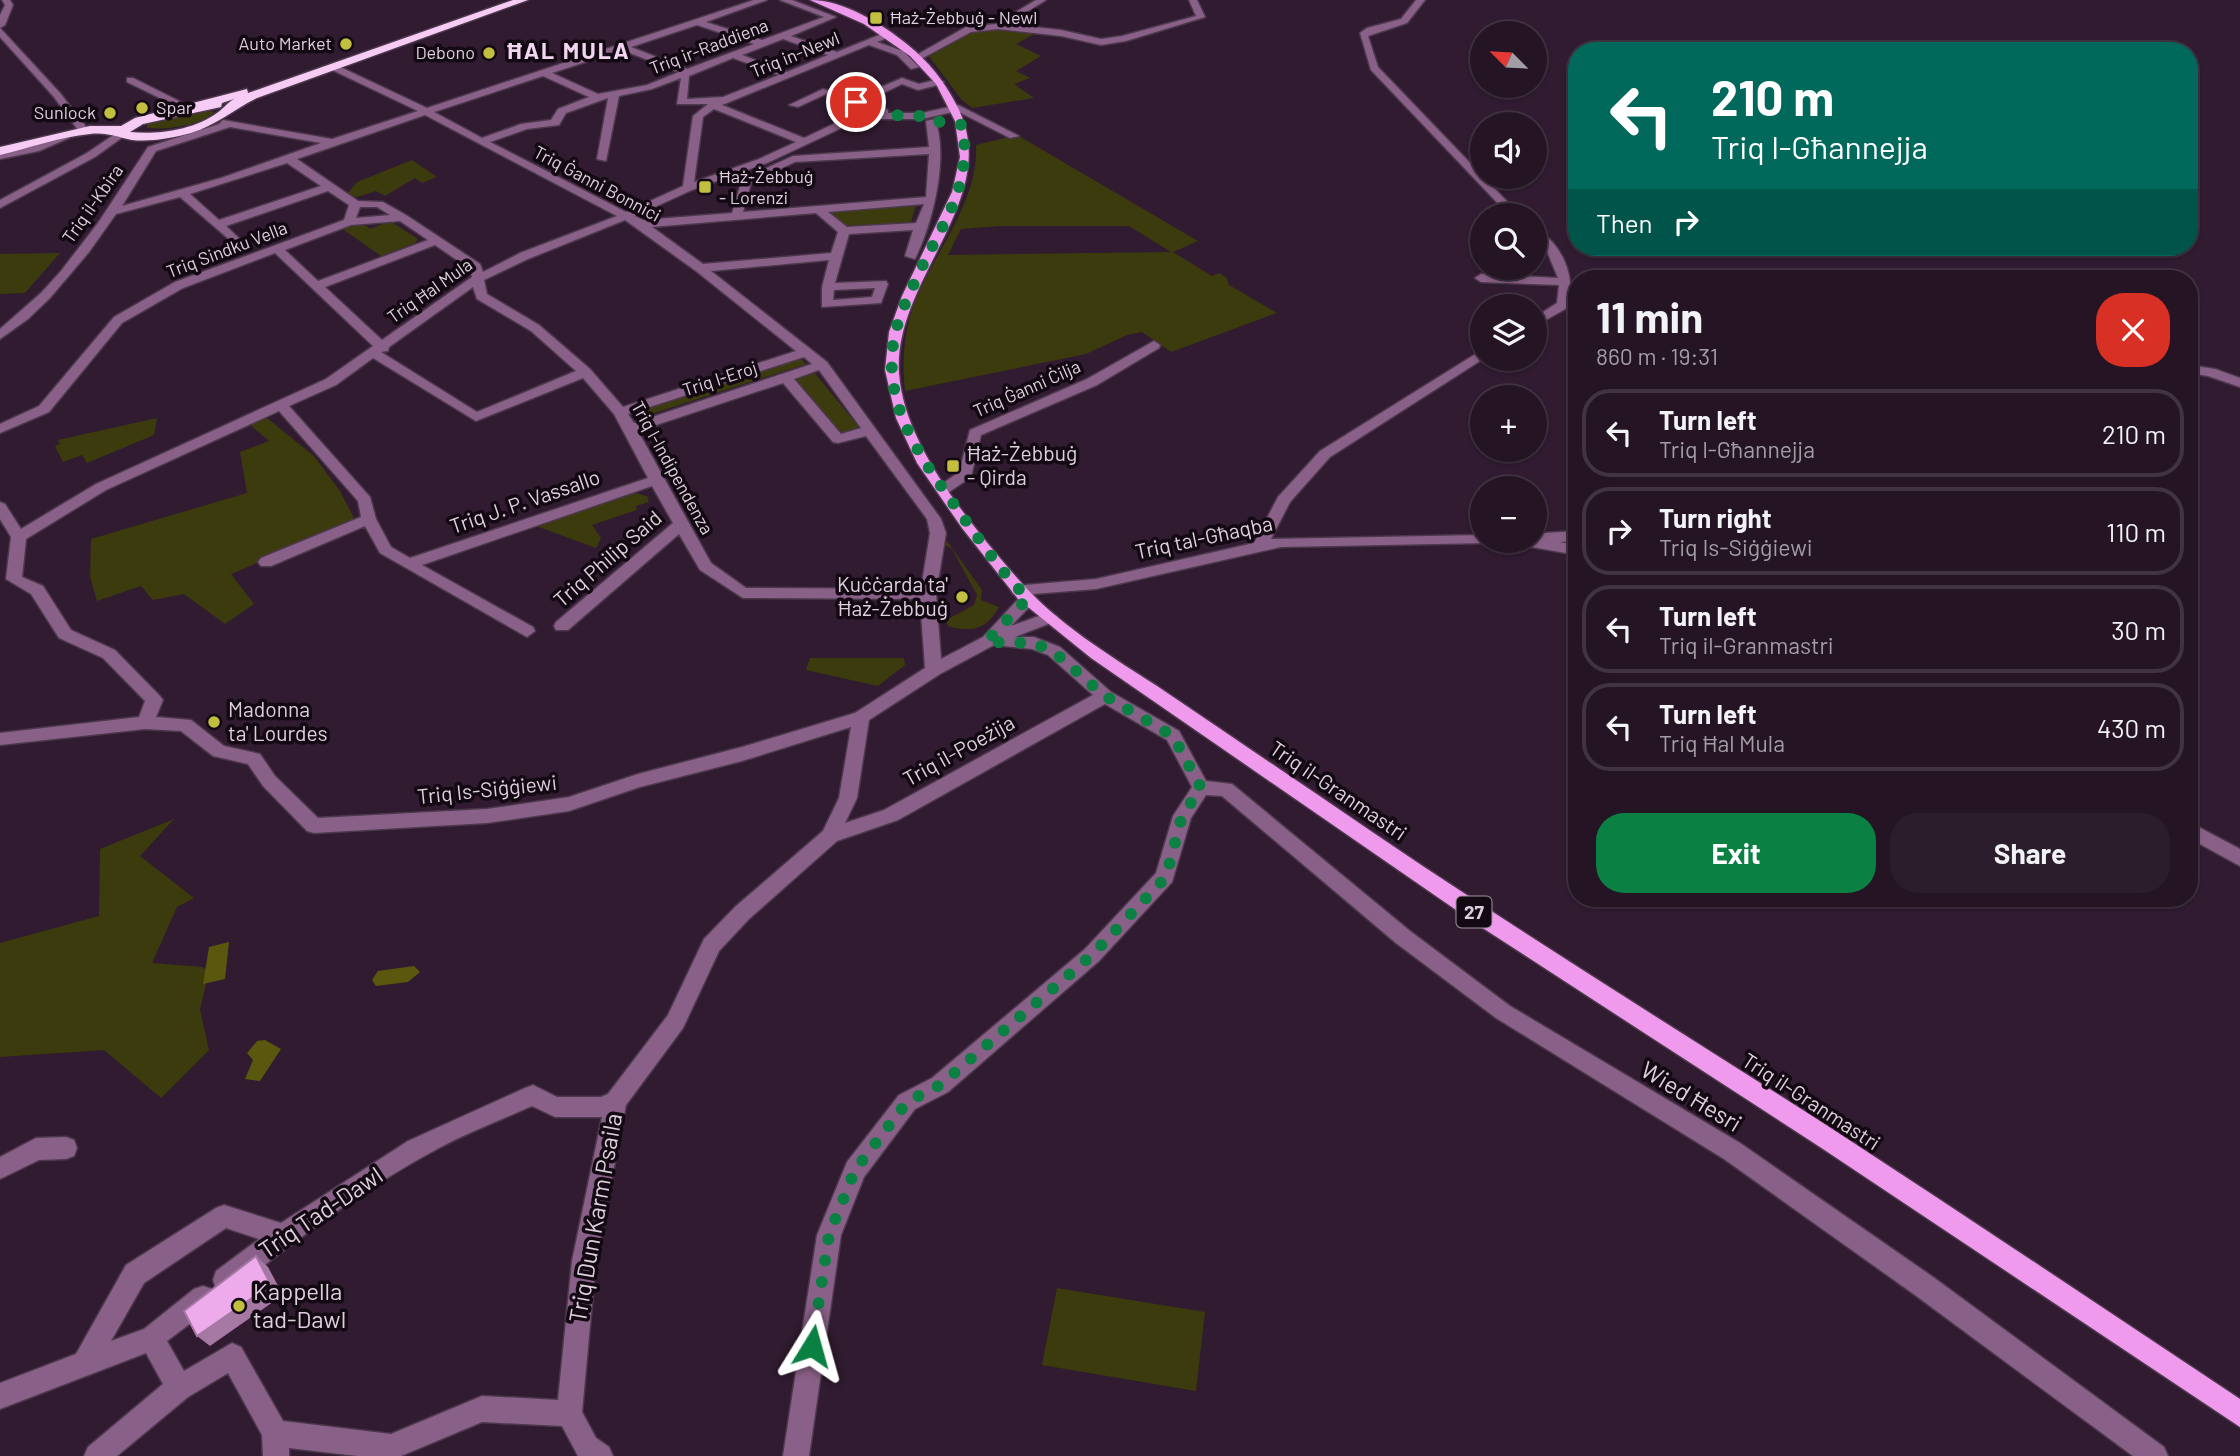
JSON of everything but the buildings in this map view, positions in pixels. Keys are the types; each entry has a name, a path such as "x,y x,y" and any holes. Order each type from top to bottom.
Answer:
{"highway":[{"path":"0,148 90,130 148,136 205,122 229,110 508,0"},
{"path":"0,148 186,107 229,110 253,95 523,0"},
{"path":"82,128 139,121 205,105 221,104 229,110"},
{"path":"123,132 139,121"}],"main road":[{"path":"814,0 838,8 889,34 918,57 939,82 960,116"},
{"name":"Triq il-Granmastri","path":"960,116 965,160 958,193 918,274 898,323 892,346 896,395 915,448 1023,594 1134,679 1532,951 1774,1104 2240,1414"}],"street":[{"path":"0,25 9,5 6,0"},
{"path":"114,211 289,159 333,142 763,0"},
{"name":"Triq ir-Raddiena","path":"481,142 525,126 555,123 562,111 597,97 649,88 687,76 761,43 832,17 784,0"},
{"path":"998,26 1042,0"},
{"path":"918,57 969,29 998,26 1061,33 1101,42 1123,39 1201,17 1193,0"},
{"path":"1421,0 1404,21 1363,34 1374,68 1503,203"},
{"path":"698,22 761,43"},
{"path":"0,31 57,95 82,128"},
{"name":"Triq in-Newl","path":"713,105 889,34"},
{"path":"783,36 837,55"},
{"path":"868,42 900,53 914,67"},
{"path":"623,47 687,76 681,102 726,100"},
{"path":"733,55 788,75"},
{"name":"Triq Ġanni Bonnici","path":"333,67 397,95 481,142 641,224 822,365 934,519 938,533 928,594 934,670"},
{"path":"545,74 597,97"},
{"path":"130,80 186,107"},
{"path":"856,102 902,81 918,87 939,82"},
{"path":"794,105 826,91 891,115"},
{"path":"602,159 614,94"},
{"path":"688,188 698,116 713,105 806,142"},
{"path":"229,110 333,142"},
{"name":"Triq il-Kbira","path":"0,335 25,318 46,298 114,211 152,149 229,110"},
{"name":"Triq Ħal Mula","path":"19,537 101,487 331,382 379,351 477,279 524,256 624,217 688,188 764,161 846,122 869,116 960,116"},
{"path":"960,116 1014,136"},
{"name":"Triq Ħal Mula","path":"933,117 960,116"},
{"path":"911,256 931,200 935,150 933,117"},
{"path":"0,205 91,155 123,132"},
{"path":"0,156 35,149 65,136"},
{"path":"91,155 148,136"},
{"path":"737,215 746,181 793,159 935,150"},
{"path":"289,159 355,204 379,204 437,240"},
{"path":"217,225 327,187"},
{"path":"181,193 238,243"},
{"path":"641,224 931,200"},
{"path":"349,222 355,204"},
{"path":"817,208 844,231 920,226"},
{"name":"Triq Sindku Vella","path":"0,429 44,409 118,320 179,285 349,222 402,217"},
{"path":"830,283 834,257 844,231"},
{"path":"316,286 437,240"},
{"name":"Triq l-Indipendenza","path":"437,240 476,267 481,296 535,328 585,372 620,412 705,566 743,593 928,594"},
{"path":"1547,245 1566,282 1563,305 1547,315"},
{"path":"277,249 379,351 476,417 585,372"},
{"path":"700,268 834,257"},
{"path":"1524,280 1566,282"},
{"name":"Triq Ġanni Ċilja","path":"944,489 966,474 975,433 1092,382 1154,345"},
{"name":"Triq l-Eroj","path":"620,412 805,352"},
{"path":"1261,545 1283,500 1325,454 1470,362"},
{"name":"Triq l-Eroj","path":"630,429 822,365"},
{"path":"2198,370 2240,383"},
{"path":"785,377 838,439 871,430"},
{"path":"282,406 365,500 369,519 385,550 527,631"},
{"name":"Triq J. P. Vassallo","path":"408,564 656,480"},
{"path":"0,506 19,537 7,583 37,590 65,634 109,654 154,700 145,723"},
{"path":"266,562 369,519"},
{"name":"Triq Philip Said","path":"562,626 681,524"},
{"path":"1547,538 1568,537"},
{"name":"Triq tal-Għaqba","path":"1023,594 1096,584 1281,542 1470,541"},
{"path":"1547,545 1568,548"},
{"name":"Triq Is-Siġġiewi","path":"986,642 1023,594"},
{"name":"Triq Is-Siġġiewi","path":"0,739 145,723 185,725 219,751 254,759 269,781 314,826 487,816 569,804 638,781 742,754 861,717 934,670 986,642 1050,617"},
{"path":"796,1456 829,1235 855,1170 907,1102 940,1085 1092,955 1166,877 1182,816 1201,788 1173,736 1105,696 1054,652 1034,643 986,642"},
{"name":"Triq il-Poeżija","path":"830,836 891,815 1105,696"},
{"name":"Triq Dun Karm Psaila","path":"569,1414 584,1261 616,1101 676,1021 711,945 742,913 830,836 848,798 861,717"},
{"name":"Wied Ħesri","path":"1201,788 1226,789 1403,937 1503,1012 1732,1151 1924,1286 2155,1456"},
{"path":"2198,834 2240,858"},
{"name":"Triq Tad-Dawl","path":"0,1396 152,1338 283,1235 415,1149 533,1095 555,1107 601,1107 616,1101"},
{"path":"1,1170 36,1149 66,1148"},
{"path":"84,1365 135,1274 146,1266 225,1216 283,1235"},
{"path":"152,1338 179,1388"},
{"path":"97,1456 179,1388 232,1356 276,1444 391,1447 482,1409 569,1414 587,1447 600,1456"}],"shaded area":[{"path":"998,28 1034,34 1016,44 1041,56 1016,71 1030,78 1014,84 1034,98 972,108 962,100 928,55 967,32"},
{"path":"203,110 214,112 192,124 173,128 147,128 147,124 159,119"},
{"path":"1017,135 1198,241 1173,252 1212,276 1219,273 1227,278 1229,285 1277,313 1171,352 1142,332 1127,335 1086,354 905,391 904,352 911,314 920,290 965,201 975,164 976,145","holes":["1001,226 1129,226 1171,252 948,255 961,229"]},
{"path":"412,160 437,177 422,183 415,178 385,196 376,191 354,198 347,194 357,182"},
{"path":"916,205 911,222 845,226 829,210"},
{"path":"390,221 418,239 415,243 381,256 341,228 362,223 370,229"},
{"path":"60,253 25,293 0,294 0,254"},
{"path":"800,358 806,364 639,418 635,412"},
{"path":"813,371 859,427 838,434 793,378"},
{"path":"157,418 154,435 87,463 82,455 63,462 55,446 60,444 58,440"},
{"path":"267,418 314,456 340,491 356,522 231,574 254,604 225,624 184,594 153,600 141,586 97,601 90,577 91,539 247,493 240,452 269,441 249,424"},
{"path":"635,493 647,496 649,502 636,506 637,510 592,525 601,538 596,548 536,526"},
{"path":"947,541 982,590 981,600 999,607 989,621 978,628 948,626 946,620 974,605 977,595 952,549 945,545"},
{"path":"810,658 904,658 905,665 878,686 806,670"},
{"path":"174,819 140,856 194,898 177,907 152,963 202,967 209,972 200,1009 209,1050 161,1098 104,1050 0,1057 0,943 99,916 100,849"},
{"path":"229,942 225,979 203,984 209,947"},
{"path":"414,966 420,972 408,982 376,986 372,980 378,971"},
{"path":"265,1040 281,1049 260,1081 245,1079 253,1060 247,1053 257,1041"},
{"path":"1057,1288 1205,1312 1196,1391 1042,1365"}],"place":[{"name":"Ħaż-Żebbuġ - Newl","path":"876,18"},
{"name":"Auto Market","path":"346,44"},
{"name":"Debono","path":"489,53"},
{"name":"Spar","path":"142,108"},
{"name":"Sunlock","path":"110,113"},
{"name":"Ħaż-Żebbuġ - Lorenzi","path":"705,187"},
{"name":"Ħaż-Żebbuġ - Qirda","path":"953,466"},
{"name":"Kuċċarda ta' Ħaż-Żebbuġ","path":"962,597"},
{"name":"Madonna ta' Lourdes","path":"214,722"},
{"name":"Kappella tad-Dawl","path":"239,1306"}],"district":[{"name":"ĦAL MULA","path":"569,51"}],"route":[{"path":"812,1346 829,1235 855,1170 907,1102 940,1085 1092,955 1166,877 1182,816 1201,788 1173,736 1105,696 1054,652 1034,643 986,642 1028,598 981,542 915,448 896,395 892,370 892,346 898,323 918,274 954,205 963,177 963,125 923,119 922,116 891,115 856,102"}]}
